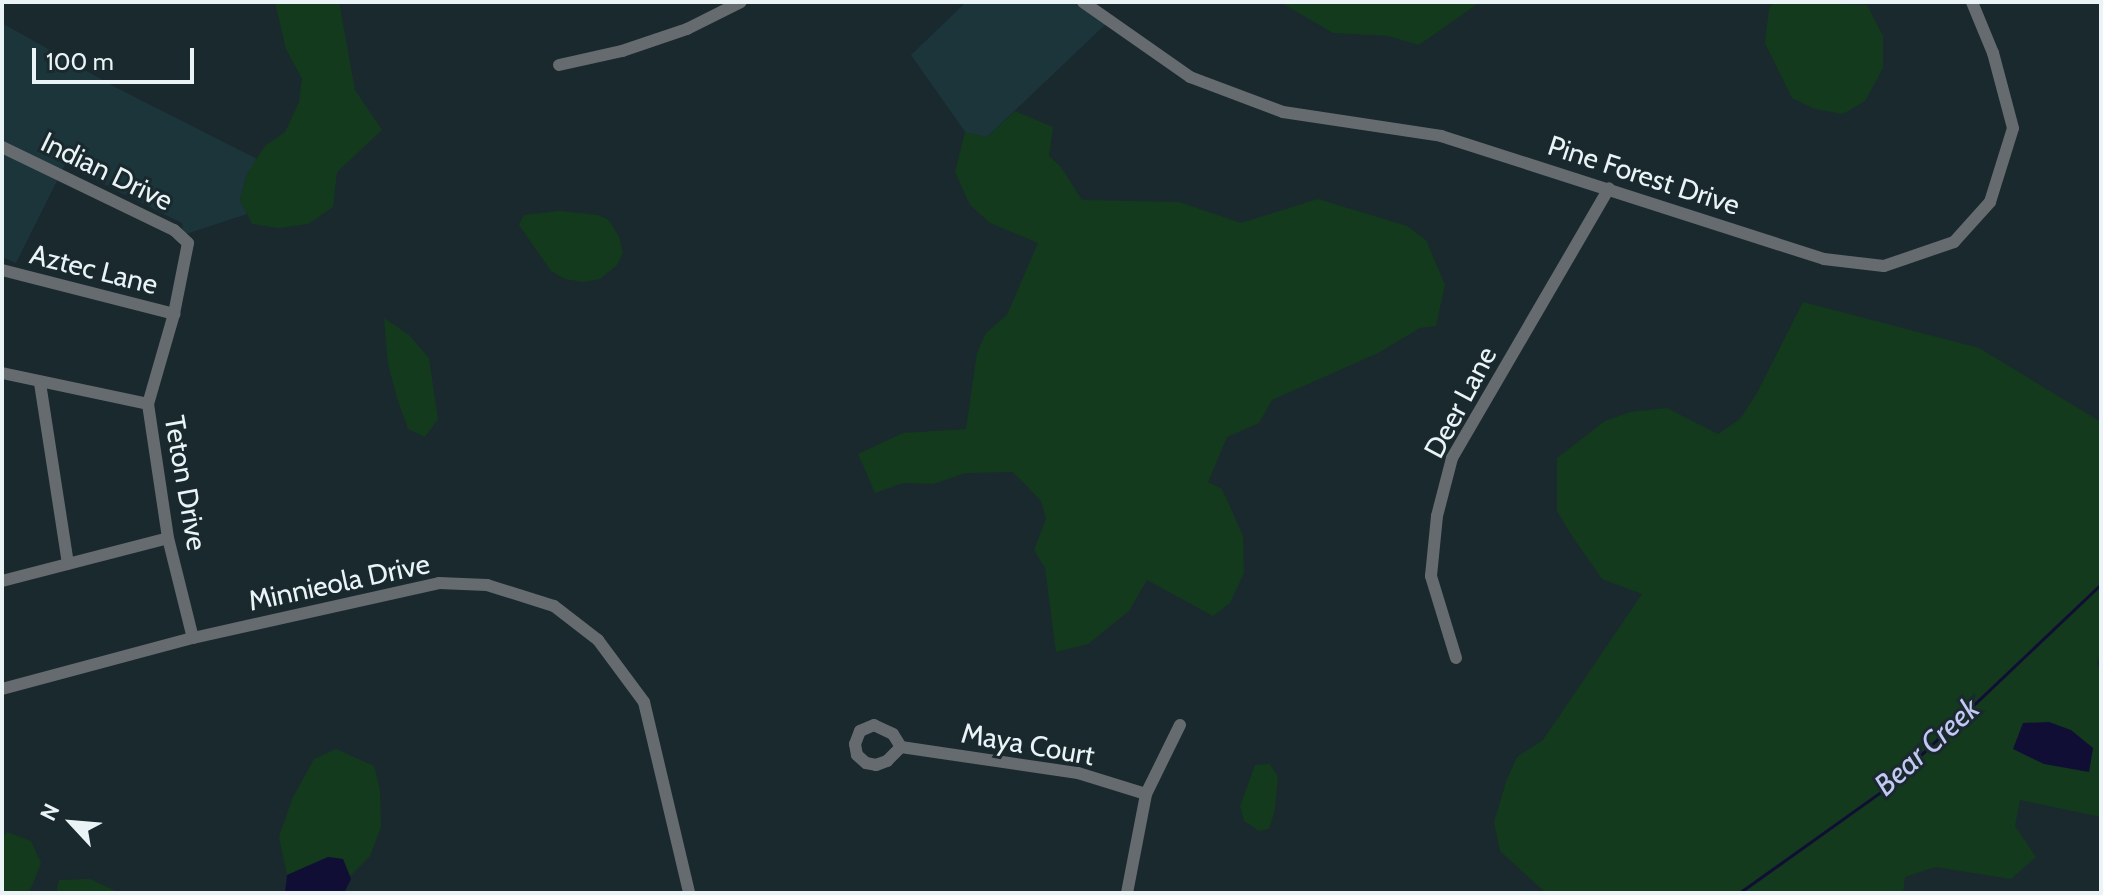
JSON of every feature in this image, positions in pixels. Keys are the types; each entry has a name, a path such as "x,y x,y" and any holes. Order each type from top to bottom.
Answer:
{"street":[{"path":"559,65 655,40 741,2"},
{"name":"Pine Forest Drive","path":"1083,2 1190,77 1283,112 1441,136 1824,259 1884,266 1954,242 1990,202 2013,128 1993,53 1972,2"},
{"name":"Indian Drive","path":"2,147 174,230 188,243"},
{"name":"Deer Lane","path":"1456,658 1431,576 1437,516 1452,458 1609,188"},
{"name":"Teton Drive","path":"188,243 174,314 148,404 168,538 193,638"},
{"name":"Aztec Lane","path":"2,270 174,314"},
{"path":"2,373 148,404"},
{"path":"40,383 68,564"},
{"path":"2,581 168,538"},
{"name":"Minnieola Drive","path":"2,689 193,638 439,583 487,585 554,606 598,640 644,702 689,893"},
{"path":"1127,893 1146,794 1180,725"},
{"name":"Maya Court","path":"901,747 1078,773 1146,794"}],"shaded area":[{"path":"966,2 1090,2 1110,20 987,137 966,133 911,55"},
{"path":"2,23 115,87 257,159 247,174 240,200 247,214 183,235 182,223 65,165 16,263 2,257"},
{"path":"2049,722 2071,730 2093,748 2089,772 2044,764 2013,749 2023,723"},
{"path":"328,857 343,859 351,879 344,893 285,893 287,875"}],"green space":[{"path":"275,2 339,2 355,90 382,130 337,172 333,207 308,224 278,228 252,224 240,200 247,174 265,146 285,132 299,102 302,79 286,49"},
{"path":"1280,2 1480,2 1419,45 1388,36 1333,33"},
{"path":"1775,2 1867,5 1883,36 1883,68 1865,101 1843,114 1815,109 1792,98 1765,43 1769,8"},
{"path":"1015,111 1053,127 1049,156 1061,167 1082,200 1179,202 1241,223 1318,199 1407,226 1426,240 1445,285 1436,326 1420,328 1378,353 1272,400 1259,423 1227,437 1208,482 1222,489 1243,536 1244,573 1230,603 1213,616 1147,580 1129,611 1088,644 1056,652 1045,568 1034,550 1046,519 1041,501 1013,472 966,473 933,484 903,483 875,493 858,454 903,433 966,429 977,353 986,333 1007,315 1038,243 990,223 970,205 955,172 965,132 987,137"},
{"path":"559,211 598,215 609,220 619,237 623,253 617,265 600,279 583,282 565,279 551,271 519,225 524,215"},
{"path":"1803,302 1979,348 2101,422 2101,651 2097,663 2101,672 2101,817 2020,800 2015,826 2036,857 2011,879 1935,867 1905,877 1903,893 1546,893 1500,851 1494,822 1507,779 1517,757 1543,740 1642,594 1602,579 1570,533 1557,511 1557,458 1605,421 1630,412 1667,408 1718,434 1740,419 1757,393"},
{"path":"384,318 409,335 429,358 438,419 425,437 408,429 397,398 388,364"},
{"path":"336,749 374,766 380,790 381,827 370,856 350,876 343,859 328,857 287,875 279,837 292,799 314,759"},
{"path":"1270,764 1278,777 1275,810 1269,829 1259,831 1244,821 1240,806 1255,765"},
{"path":"7,832 31,841 41,863 29,893 2,893 2,839"},
{"path":"90,879 120,893 56,893 59,880"}],"waterway":[{"name":"Bear Creek","path":"1739,893 1886,788 2101,584"}]}
